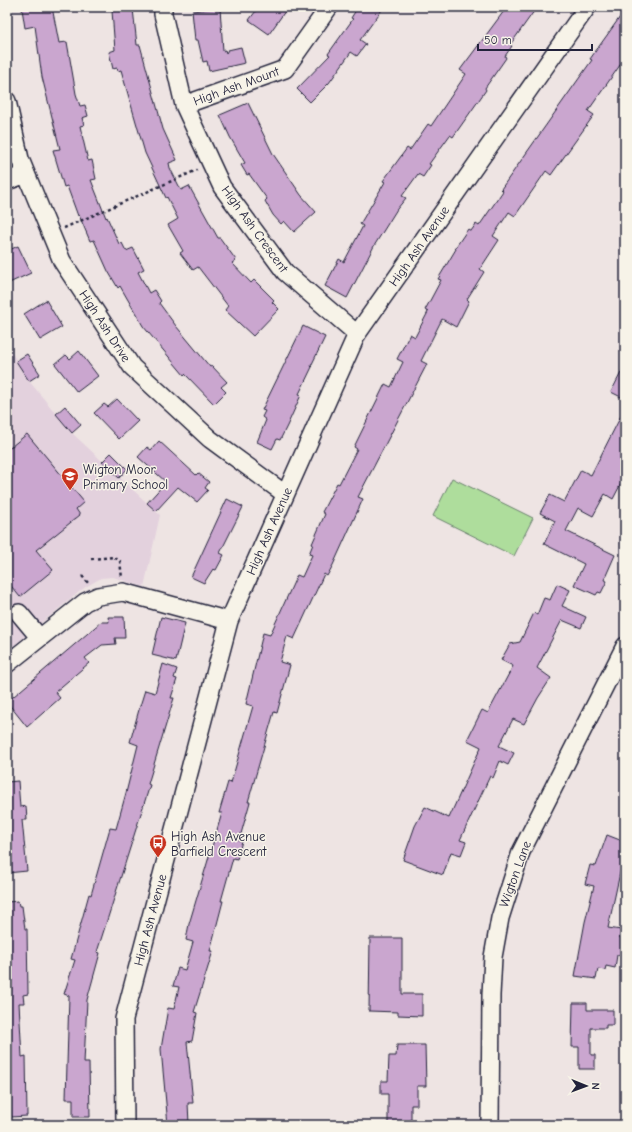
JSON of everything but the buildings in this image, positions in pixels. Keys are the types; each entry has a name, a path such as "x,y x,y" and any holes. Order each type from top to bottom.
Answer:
{"street":[{"name":"High Ash Crescent","path":"163,7 163,14 184,105 222,187 285,272 357,334"},
{"name":"High Ash Mount","path":"184,105 285,69 329,7"},
{"name":"High Ash Avenue","path":"125,1125 124,1019 229,620 357,334 587,7"},
{"name":"High Ash Drive","path":"7,101 20,159 62,261 132,367 210,439 285,494"},
{"path":"7,181 26,174"},
{"path":"7,664 39,637 85,602 98,596 123,592 229,620"},
{"path":"19,613 39,637"},
{"name":"Wigton Lane","path":"490,1125 491,995 493,957 500,918 521,852 625,646"}],"path":[{"path":"51,233 212,163"},
{"path":"91,559 114,557 120,561 123,592"}],"shaded area":[{"name":"Wigton Moor Primary School","path":"7,345 29,381 72,433 160,515 144,587 113,577 101,578 84,588 7,651"}],"green space":[{"path":"452,478 533,518 514,556 433,516"}],"place":[{"name":"Wigton Moor Primary School","path":"70,491"},
{"name":"High Ash Avenue Barfield Crescent","path":"158,858"}]}
